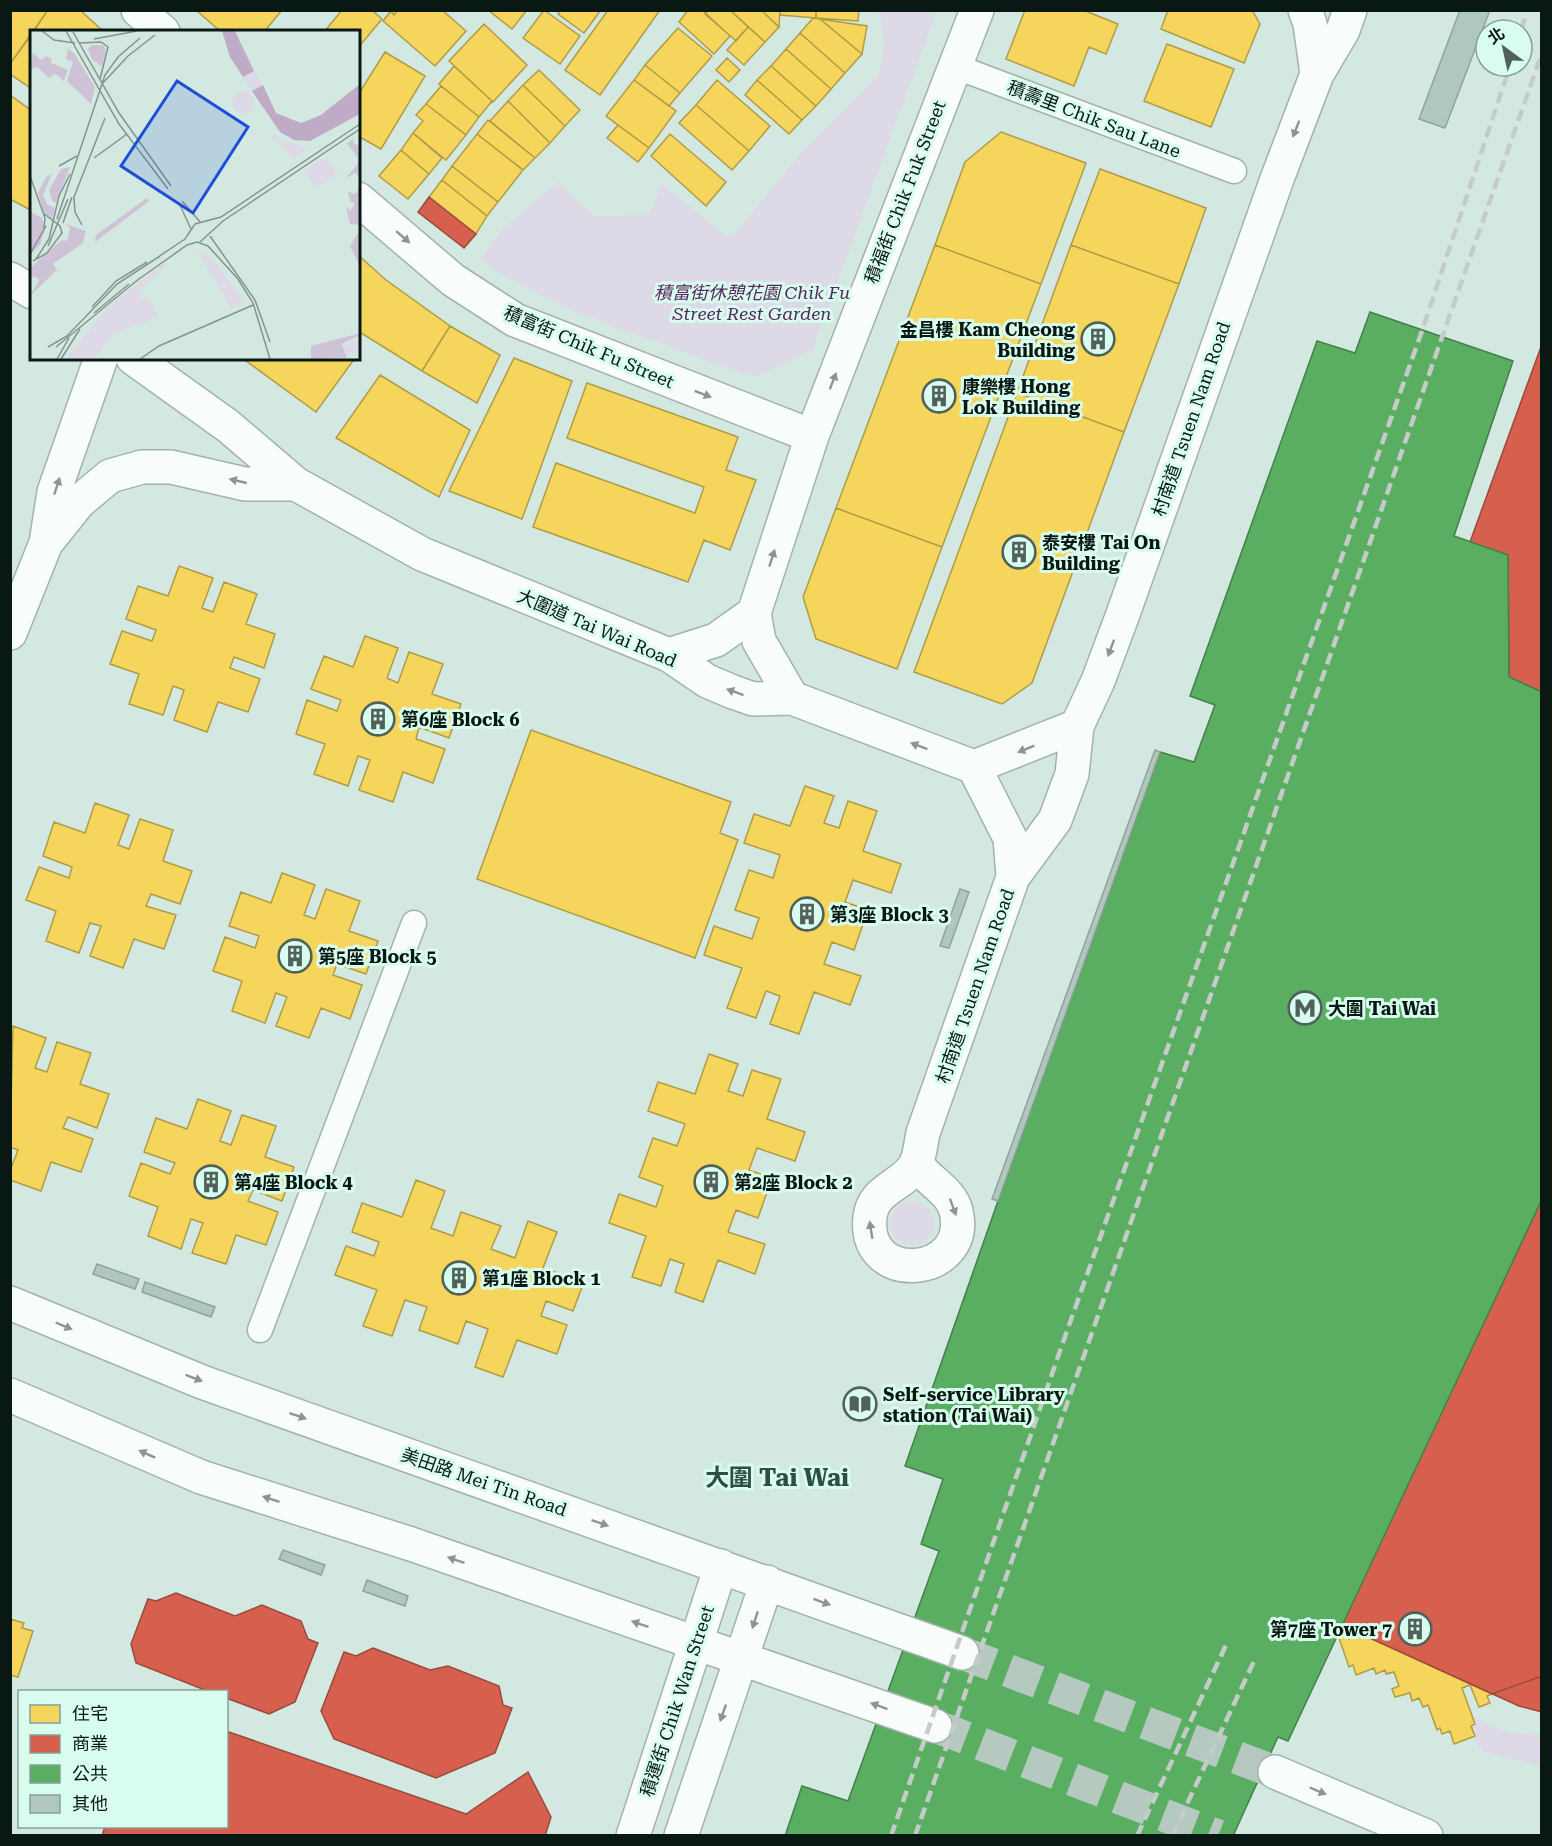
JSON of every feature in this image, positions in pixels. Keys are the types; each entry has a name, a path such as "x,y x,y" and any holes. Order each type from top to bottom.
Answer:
{"street":[{"path":"138,10 161,30"},
{"name":"積福街 Chik Fuk Street","path":"792,698 759,641 754,613 812,436 976,10"},
{"path":"1305,10 1310,24 1317,74"},
{"name":"村南道 Tsuen Nam Road","path":"916,1163 923,1132 1013,877 1055,820 1072,774 1077,726 1103,670 1229,312 1317,74 1343,30 1350,10"},
{"name":"積壽里 Chik Sau Lane","path":"954,66 1234,171"},
{"name":"積富街 Chik Fu Street","path":"360,201 453,280 514,320 812,436"},
{"path":"10,279 30,291"},
{"path":"10,633 46,543 54,492 100,360"},
{"name":"大圍道 Tai Wai Road","path":"136,360 220,420 296,484 422,554 669,654 707,681 733,692 753,699 792,698 974,767"},
{"name":"大圍道 Tai Wai Road","path":"46,543 79,502 110,476 142,467 171,467 245,484 296,484"},
{"path":"669,654 716,640 754,613"},
{"path":"1013,877 1010,838 974,767 1077,726"},
{"path":"260,1330 414,923"},
{"name":"美田路 Mei Tin Road","path":"10,1303 202,1382 962,1653"},
{"path":"10,1395 201,1477 411,1544 934,1726"},
{"name":"積運街 Chik Wan Street","path":"633,1836 721,1566"},
{"path":"681,1836 767,1582"},
{"path":"1275,1772 1426,1836"}],"green space":[{"name":"積富街休憩花園 Chik Fu Street Rest Garden","path":"878,11 937,11 812,351 754,377 578,312 511,279 480,260 505,227 558,182 594,216 649,215 662,184 728,237 735,234 799,155 876,78 884,53 883,28"},
{"path":"912,1201 928,1207 934,1223 928,1239 912,1245 896,1239 890,1223 896,1207"},
{"path":"1475,1718 1509,1733 1541,1735 1541,1766 1485,1752 1476,1743 1470,1726"}],"building: 住宅":[{"path":"10,10 48,10 34,30 30,30 30,36 10,64"},
{"path":"48,10 80,10 102,30 34,30"},
{"path":"196,10 282,10 266,30 219,30"},
{"path":"342,10 372,10 382,19 360,46 360,30 326,30"},
{"path":"398,10 442,10 466,31 435,66 383,21 391,11 394,15"},
{"path":"488,10 527,10 512,29"},
{"path":"544,10 580,36 560,64 523,38"},
{"path":"561,10 601,10 584,33 558,14"},
{"path":"608,10 660,10 600,95 565,70"},
{"path":"688,10 702,10 730,36 714,54 679,22"},
{"path":"708,10 730,10 748,27 736,41 705,14"},
{"path":"730,10 761,10 779,27 765,42"},
{"path":"761,10 780,10 779,27"},
{"path":"780,10 816,10 816,18 780,15"},
{"path":"816,10 859,10 858,21 816,18"},
{"path":"1025,10 1083,10 1118,24 1106,54 1089,47 1074,86 1006,59"},
{"path":"1168,10 1252,10 1260,24 1244,63 1161,29"},
{"path":"813,18 820,19 862,54 845,73 800,33"},
{"path":"820,19 867,26 862,54"},
{"path":"484,24 527,65 493,102 449,61"},
{"path":"748,27 765,42 744,65 727,50"},
{"path":"678,28 712,56 680,93 645,65"},
{"path":"800,33 845,73 831,89 786,49"},
{"path":"30,37 30,88 10,74 10,64"},
{"path":"1167,44 1234,69 1211,127 1144,101"},
{"path":"786,49 831,89 816,106 771,66"},
{"path":"385,52 425,76 381,149 360,137 360,92"},
{"path":"727,58 740,70 729,82 716,70"},
{"path":"645,65 680,93 669,106 634,80"},
{"path":"454,66 492,101 479,117 439,84"},
{"path":"771,66 816,106 802,120 757,80"},
{"path":"539,70 580,110 565,126 523,85"},
{"path":"634,80 676,111 649,148 606,116"},
{"path":"717,80 770,126 749,151 696,105"},
{"path":"757,80 802,120 789,134 745,95"},
{"path":"523,85 565,126 550,143 508,101"},
{"path":"441,86 479,117 466,135 426,104"},
{"path":"10,95 30,110 30,210 10,199"},
{"path":"508,101 550,143 535,158 490,121"},
{"path":"426,104 466,135 446,160 413,133 423,121 416,115"},
{"path":"696,105 749,151 732,170 679,123"},
{"path":"488,120 535,158 523,170 477,134"},
{"path":"618,125 649,148 638,162 607,138"},
{"path":"1001,132 1086,163 1041,284 935,245 965,162"},
{"path":"413,133 442,158 429,174 401,150"},
{"path":"477,134 523,170 498,202 452,166"},
{"path":"670,134 726,182 706,206 651,156"},
{"path":"401,150 429,174 408,199 379,176"},
{"path":"452,166 498,202 487,216 442,180"},
{"path":"1100,169 1206,208 1179,284 1071,245"},
{"path":"442,180 487,216 476,234 429,197"},
{"name":"康樂樓 Hong Lok Building","path":"935,245 1041,284 942,547 836,508"},
{"name":"金昌樓 Kam Cheong Building","path":"1071,245 1179,284 1124,432 1017,393"},
{"path":"360,257 386,280 450,326 422,371 360,332"},
{"path":"450,326 500,355 477,403 422,371"},
{"path":"514,358 572,381 522,519 449,491"},
{"path":"245,360 354,360 316,412"},
{"path":"380,375 470,430 439,497 336,438"},
{"path":"587,383 738,437 726,470 756,480 730,550 704,540 688,582 533,527 556,463 695,513 704,487 567,438"},
{"name":"泰安樓 Tai On Building","path":"1017,393 1124,432 1032,683 1002,704 914,672"},
{"path":"836,508 942,547 897,669 816,639 803,597"},
{"path":"179,566 213,578 202,608 213,612 224,582 257,594 246,624 275,634 264,668 234,657 230,668 260,679 248,712 218,702 207,732 174,720 184,690 173,686 163,715 129,704 139,674 110,664 122,631 152,641 156,630 126,619 138,586 168,596"},
{"name":"第6座 Block 6","path":"365,636 398,648 387,678 398,683 409,652 443,664 432,694 461,704 449,738 419,727 416,739 445,749 433,783 403,772 393,802 359,790 370,760 358,756 348,786 314,774 325,744 296,734 307,700 337,711 341,700 311,689 324,656 353,667"},
{"path":"531,730 731,802 720,833 738,840 695,958 477,879"},
{"name":"第3座 Block 3","path":"805,786 834,796 824,823 839,828 848,801 877,811 863,851 901,864 891,893 853,880 845,902 868,910 854,950 832,942 824,964 861,976 850,1005 814,992 799,1034 770,1024 780,996 766,991 756,1018 727,1008 742,968 704,955 714,926 752,939 759,918 735,910 749,870 773,878 780,855 744,843 754,814 790,826"},
{"path":"95,803 129,815 118,845 129,849 140,819 173,830 163,861 192,871 180,904 151,894 146,906 176,915 164,949 134,939 123,968 90,956 101,926 90,923 79,953 46,941 56,911 26,900 39,867 69,878 72,867 43,856 54,822 85,833"},
{"name":"第5座 Block 5","path":"282,873 315,885 304,915 315,919 326,889 360,901 349,931 378,941 366,974 337,964 333,975 362,985 350,1019 321,1008 309,1038 276,1026 287,997 276,993 265,1023 232,1011 242,981 213,971 225,937 255,948 259,936 229,926 241,892 271,903"},
{"path":"13,1026 46,1038 35,1068 47,1072 57,1042 91,1053 80,1084 109,1094 97,1128 68,1117 63,1128 93,1139 81,1172 51,1162 41,1191 10,1180 10,1171 18,1150 10,1147"},
{"name":"第2座 Block 2","path":"709,1054 738,1064 728,1091 743,1096 752,1070 781,1079 767,1119 805,1132 795,1161 757,1148 749,1170 772,1178 758,1218 736,1210 728,1232 765,1244 755,1274 718,1260 703,1302 675,1292 684,1264 670,1259 661,1286 632,1277 646,1236 609,1223 619,1194 656,1207 663,1186 639,1177 653,1138 677,1146 685,1124 648,1111 658,1082 695,1094"},
{"name":"第4座 Block 4","path":"198,1099 231,1111 220,1141 231,1145 242,1115 276,1126 265,1157 294,1167 282,1201 253,1190 248,1201 278,1212 266,1245 236,1235 226,1264 192,1253 203,1223 191,1219 181,1249 148,1236 158,1207 129,1196 141,1163 170,1174 175,1163 144,1152 156,1118 187,1129"},
{"name":"第1座 Block 1","path":"416,1180 445,1191 431,1228 453,1236 461,1212 501,1226 491,1249 515,1258 528,1221 557,1232 543,1268 584,1282 573,1311 546,1301 541,1316 567,1325 557,1354 517,1340 503,1377 475,1367 488,1329 466,1321 458,1344 419,1330 427,1307 405,1300 392,1336 363,1326 377,1290 335,1275 346,1246 374,1256 379,1242 352,1232 362,1203 402,1217"},
{"path":"1541,1404 1542,1462 1534,1459 1537,1452 1522,1445 1527,1435 1534,1438 1541,1423 1536,1421"},
{"path":"1542,1463 1542,1487 1525,1479 1529,1470 1536,1473"},
{"name":"第7座 Tower 7","path":"1502,1513 1525,1524 1529,1517 1542,1522 1542,1544 1539,1549 1533,1546 1529,1553 1542,1559 1539,1568 1542,1569 1542,1666 1516,1654 1511,1655 1517,1675 1522,1674 1528,1689 1515,1693 1512,1686 1487,1696 1490,1703 1479,1707 1470,1685 1462,1688 1475,1724 1471,1726 1475,1736 1454,1744 1450,1731 1442,1734 1440,1728 1437,1730 1428,1705 1423,1707 1419,1698 1412,1701 1410,1693 1395,1697 1392,1689 1399,1686 1394,1672 1386,1674 1385,1670 1376,1674 1374,1668 1356,1675 1353,1665 1349,1667 1338,1635 1346,1632 1349,1639 1387,1625 1385,1618 1392,1615 1389,1606 1397,1603 1400,1610 1414,1605 1411,1598 1421,1594 1422,1597 1428,1595 1433,1607 1439,1604 1444,1618 1448,1617 1455,1637 1463,1634 1465,1640 1484,1634 1466,1625 1468,1621 1457,1616 1467,1596 1460,1592 1462,1587 1459,1585 1462,1576 1454,1572 1464,1558 1468,1561 1476,1546 1469,1543 1474,1532 1489,1539 1493,1532 1499,1536 1505,1524 1497,1521"},
{"path":"10,1619 24,1623 22,1628 33,1631 18,1677 10,1675"}],"building: 商業":[{"path":"429,197 476,234 464,248 418,212"},
{"path":"1542,344 1542,692 1509,677 1508,555 1470,542"},
{"path":"1542,344 1542,692 1509,677 1508,555 1470,542"},
{"path":"1542,344 1542,692 1509,677 1508,555 1470,542"},
{"path":"1542,1199 1542,1676 1492,1694 1341,1625"},
{"path":"1542,1199 1542,1712 1519,1706 1341,1625"},
{"path":"1542,1199 1542,1712 1519,1706 1341,1625"},
{"path":"176,1593 235,1616 262,1605 301,1621 308,1639 318,1643 295,1702 269,1714 228,1699 228,1690 205,1690 136,1663 131,1644 148,1599 156,1601"},
{"path":"373,1648 430,1670 448,1666 499,1686 503,1705 512,1708 495,1753 436,1778 334,1739 321,1711 344,1652 356,1656"},
{"path":"228,1732 466,1814 528,1772 551,1817 545,1836 102,1836 104,1828 228,1828"}],"building: 公共":[{"name":"大圍 Tai Wai","path":"1370,312 1513,361 1454,536 1508,555 1509,677 1542,692 1542,1199 1288,1741 1278,1737 1233,1836 785,1836 802,1786 848,1801 939,1551 921,1544 943,1479 905,1466 1160,752 1194,762 1215,705 1190,696 1317,341 1355,353"}],"building: 其他":[{"path":"1460,10 1490,10 1487,18 1474,18 1474,52 1445,128 1419,119"},
{"path":"1155,750 1160,752 998,1201 992,1199"},
{"path":"960,889 969,892 949,948 940,946"},
{"path":"97,1264 139,1279 135,1289 93,1274"},
{"path":"145,1282 215,1307 211,1317 142,1292"},
{"path":"283,1550 325,1565 321,1575 279,1559"},
{"path":"367,1580 408,1596 405,1606 363,1591"}],"tunnel":[{"path":"962,1653 1275,1772"},
{"path":"935,1726 1218,1836"}],"railway":[{"path":"915,1836 1542,53"},
{"path":"891,1836 1067,1331 1422,331 1506,78"},
{"path":"1137,1836 1227,1643"},
{"path":"1172,1836 1256,1657"}],"place":[{"name":"金昌樓 Kam Cheong Building","path":"1098,339"},
{"name":"康樂樓 Hong Lok Building","path":"939,396"},
{"name":"泰安樓 Tai On Building","path":"1019,552"},
{"name":"第6座 Block 6","path":"378,719"},
{"name":"第3座 Block 3","path":"807,914"},
{"name":"第5座 Block 5","path":"295,956"},
{"name":"大圍 Tai Wai","path":"1305,1008"},
{"name":"第4座 Block 4","path":"211,1182"},
{"name":"第2座 Block 2","path":"711,1182"},
{"name":"第1座 Block 1","path":"459,1278"},
{"name":"Self-service Library station (Tai Wai)","path":"860,1404"},
{"name":"第7座 Tower 7","path":"1415,1629"}],"district":[{"name":"大圍 Tai Wai","path":"777,1478"}]}
